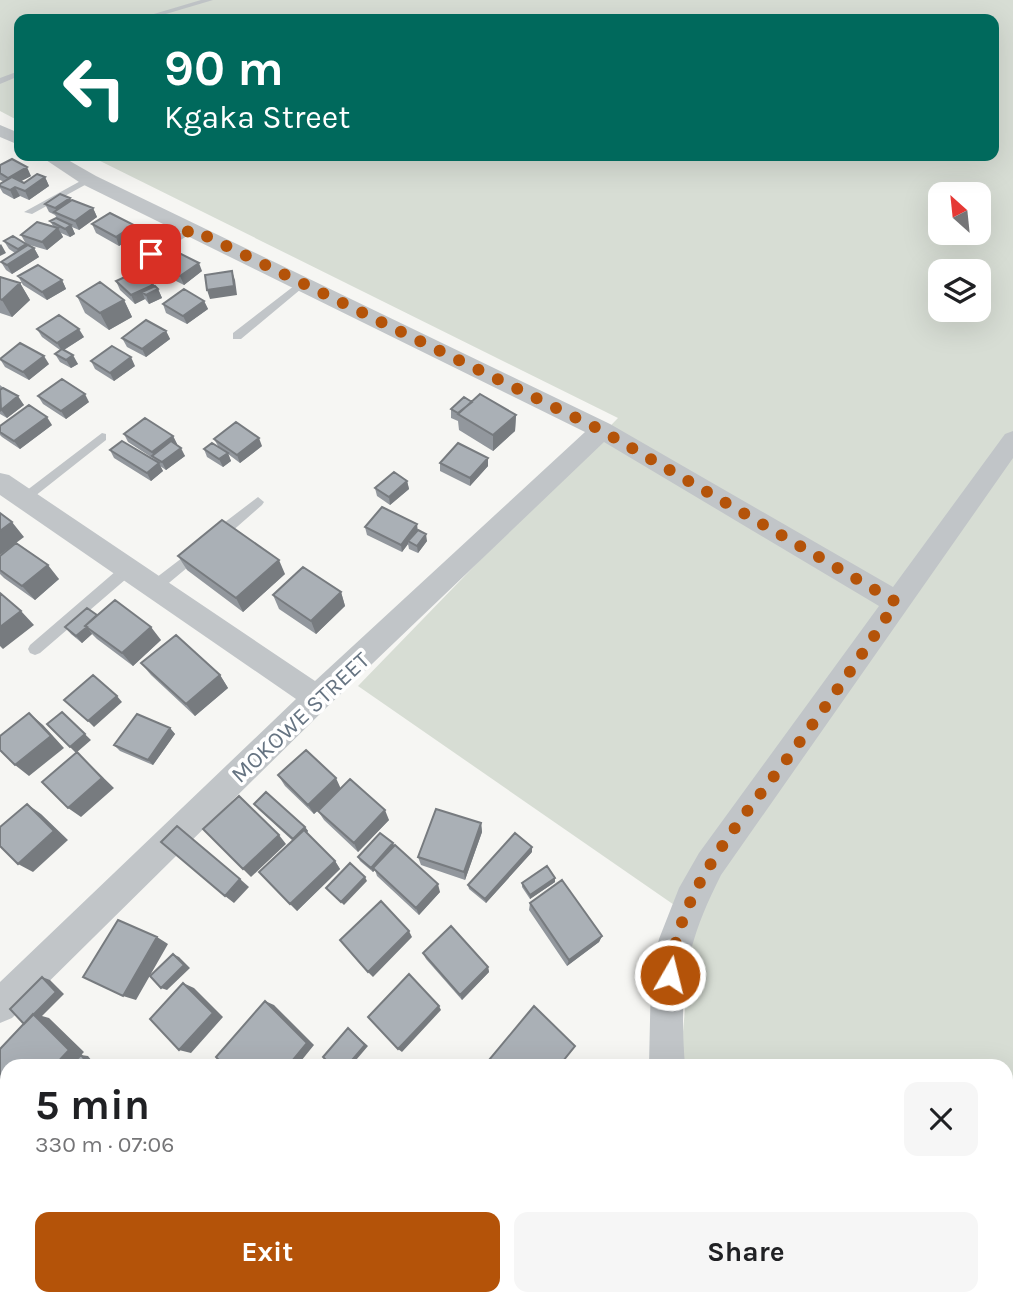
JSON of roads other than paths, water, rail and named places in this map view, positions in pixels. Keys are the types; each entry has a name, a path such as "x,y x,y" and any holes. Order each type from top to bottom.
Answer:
{"street":[{"path":"57,161 89,180 303,282 601,430 896,602"},
{"name":"MOKOWE STREET","path":"0,1006 317,698 601,430"},
{"path":"667,1059 666,1016 672,948 681,921 710,864 1013,440"},
{"path":"0,482 26,496 153,588 317,698"}],"lane":[{"path":"153,14 186,0"},
{"path":"159,14 209,0"},
{"path":"29,212 89,180"},
{"path":"131,267 192,229"},
{"path":"237,336 303,282"},
{"path":"26,496 102,437"},
{"path":"153,588 258,502"},
{"path":"35,649 128,569"}]}
